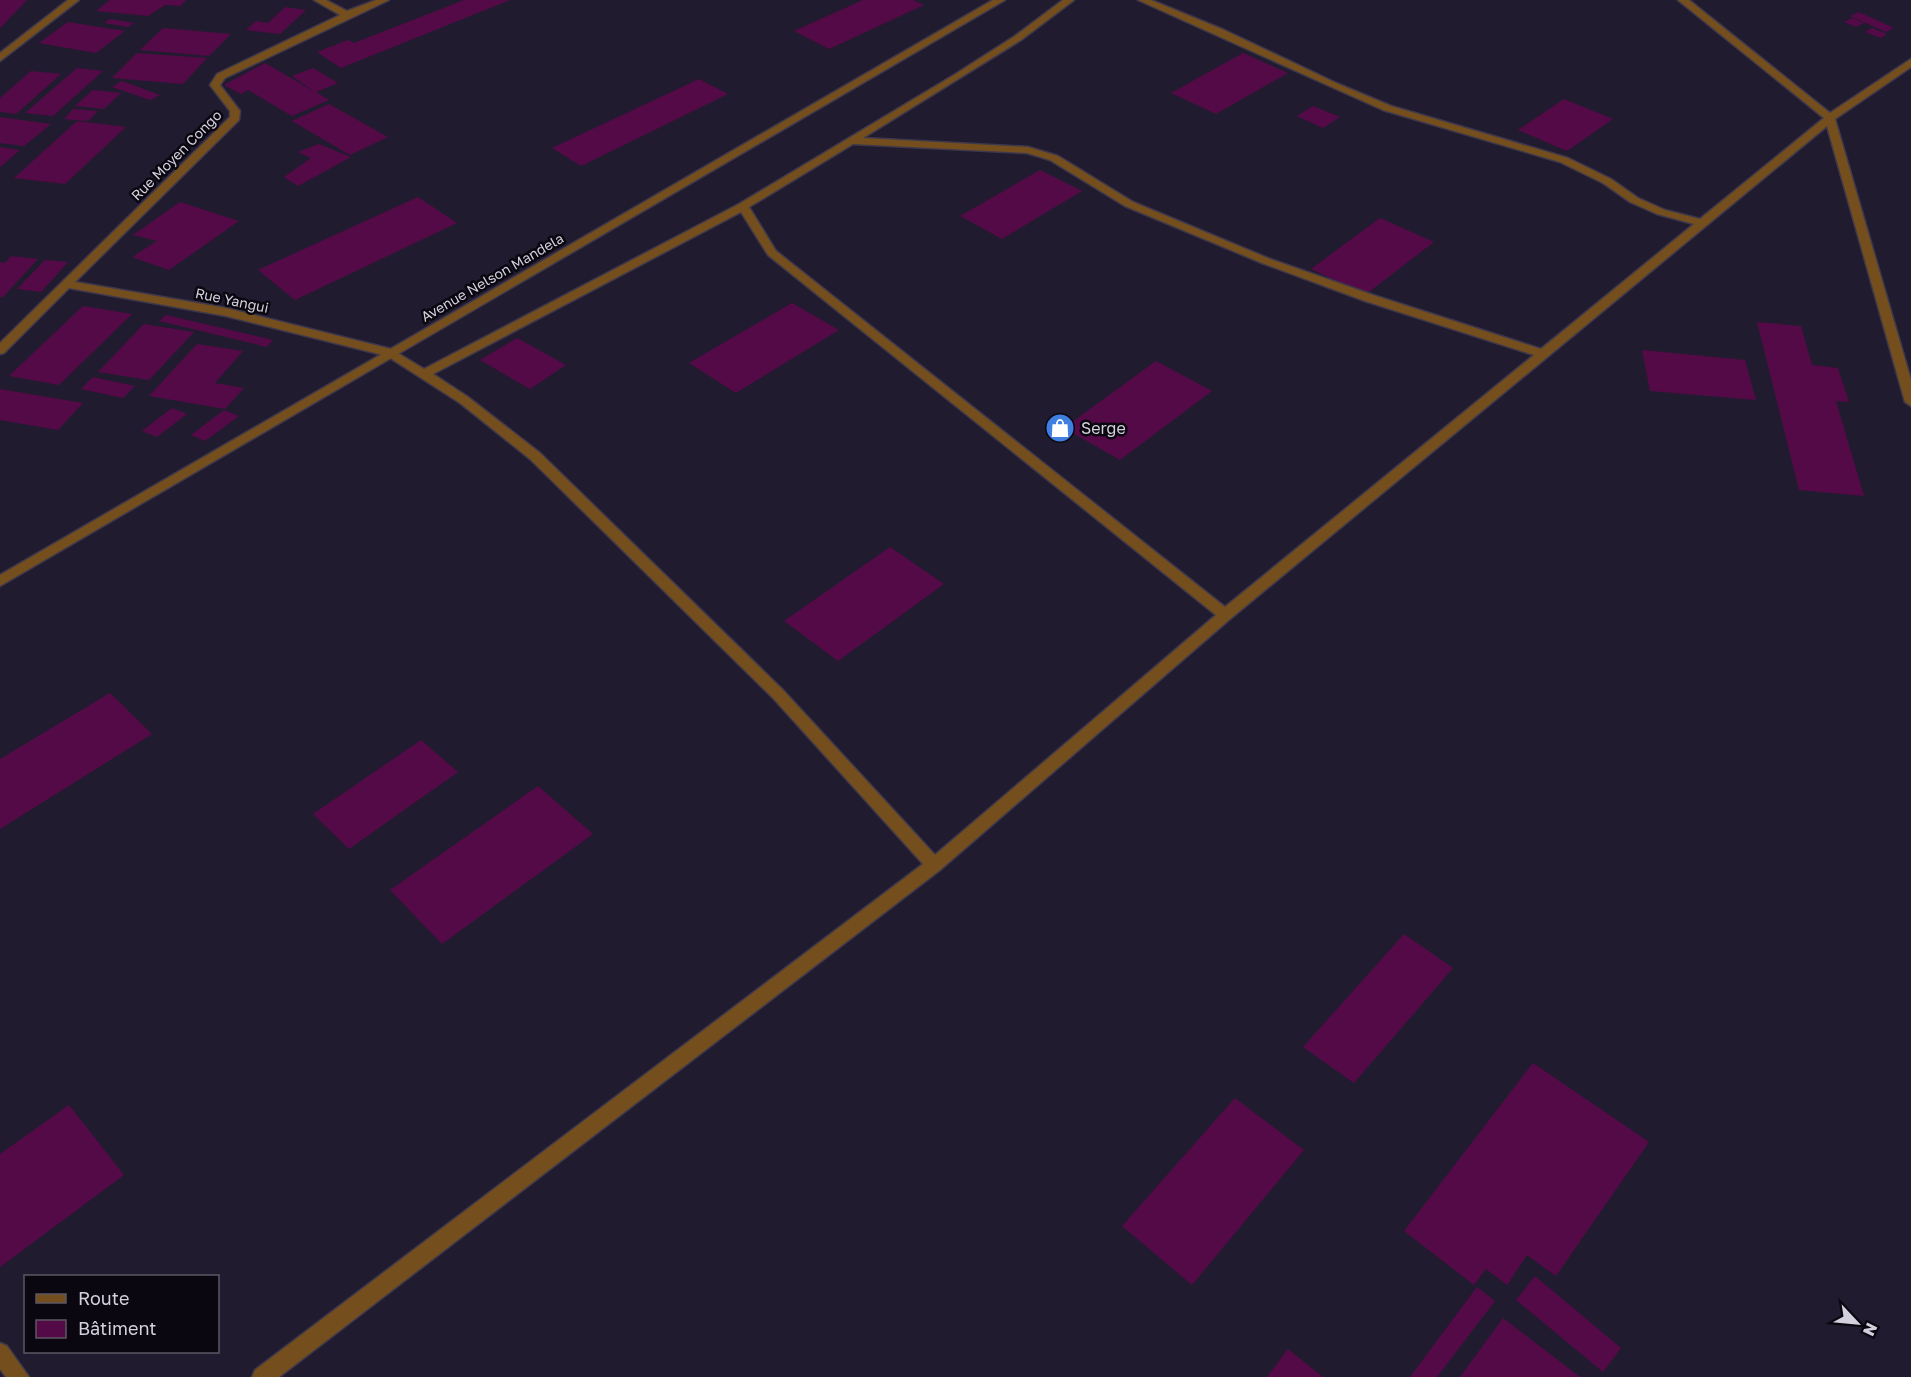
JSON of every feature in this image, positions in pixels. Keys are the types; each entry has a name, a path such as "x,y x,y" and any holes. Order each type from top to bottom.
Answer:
{"street":[{"path":"0,58 74,0"},
{"path":"319,0 347,15"},
{"name":"Rue Moyen Congo","path":"0,350 235,118 235,111 215,85 221,76 347,15 384,0"},
{"name":"Avenue Nelson Mandela","path":"0,581 1000,0"},
{"path":"424,374 743,206 958,78 1069,0"},
{"path":"1143,0 1221,32 1332,85 1387,108 1564,160 1607,181 1634,200 1661,213 1702,222"},
{"path":"1683,0 1830,118 1911,402"},
{"path":"262,1377 934,865 1225,615 1702,222 1830,118 1911,62"},
{"path":"851,141 1028,150 1054,158 1129,204 1266,261 1369,298 1543,354"},
{"path":"743,206 772,253 1225,615"},
{"name":"Rue Yangui","path":"65,284 226,312 392,353 464,400 535,456 778,694 934,865"},
{"path":"0,1353 19,1377"}],"building":[{"path":"0,0 27,0 0,28"},
{"path":"110,0 186,0 180,6 165,5 148,16 96,11"},
{"path":"464,0 510,0 341,68 317,52 348,40 354,43"},
{"path":"863,0 913,0 924,5 829,49 794,31"},
{"path":"285,7 306,10 280,34 246,30 256,21 268,23"},
{"path":"1859,12 1894,28 1886,32 1850,16"},
{"path":"1852,18 1864,23 1856,27 1844,22"},
{"path":"110,19 134,23 128,27 104,23"},
{"path":"68,22 125,31 96,53 39,43"},
{"path":"163,28 231,34 209,56 140,50"},
{"path":"1872,28 1887,34 1881,38 1865,32"},
{"path":"137,53 207,58 183,84 112,78"},
{"path":"1243,53 1288,73 1216,114 1171,93"},
{"path":"265,63 315,92 292,76 313,68 338,83 316,92 329,100 292,116 248,90 241,94 224,85"},
{"path":"77,68 103,71 53,116 25,113"},
{"path":"31,71 61,74 16,114 0,112 0,98"},
{"path":"699,79 728,94 581,166 552,148"},
{"path":"122,81 160,95 150,100 112,87"},
{"path":"93,90 121,93 104,109 75,106"},
{"path":"1564,99 1613,119 1567,151 1518,130"},
{"path":"329,104 388,137 350,155 292,121"},
{"path":"1313,106 1340,117 1323,128 1297,116"},
{"path":"73,109 98,111 88,121 64,119"},
{"path":"0,117 51,124 24,146 0,143"},
{"path":"77,121 126,127 65,184 14,178"},
{"path":"319,144 351,157 298,186 284,177 311,158 298,152"},
{"path":"0,147 20,150 0,167"},
{"path":"1040,170 1082,191 1002,239 960,216"},
{"path":"418,197 457,223 295,300 258,270"},
{"path":"180,202 239,221 169,270 132,257 157,241 133,235"},
{"path":"1380,218 1434,242 1365,295 1311,269"},
{"path":"11,256 38,259 3,297 0,297 0,262 5,263"},
{"path":"45,260 68,262 41,292 17,289"},
{"path":"792,303 839,330 736,393 689,363"},
{"path":"83,306 132,314 59,385 9,376"},
{"path":"166,315 273,340 267,347 159,321"},
{"path":"1757,322 1801,326 1812,365 1838,368 1849,402 1836,401 1864,496 1799,490"},
{"path":"144,324 194,332 149,380 98,372"},
{"path":"517,338 566,365 530,389 480,360"},
{"path":"197,344 243,351 215,383 244,388 225,409 149,396"},
{"path":"1642,350 1745,360 1756,400 1650,391"},
{"path":"1156,361 1212,391 1120,460 1064,428"},
{"path":"93,377 135,386 123,398 81,389"},
{"path":"0,389 83,403 58,430 0,420"},
{"path":"172,408 187,414 157,437 142,431"},
{"path":"224,410 239,416 205,441 191,435"},
{"path":"890,547 944,584 838,661 784,621"},
{"path":"110,693 152,734 0,829 0,759"},
{"path":"421,740 458,772 349,849 313,814"},
{"path":"538,786 593,834 442,944 390,890"},
{"path":"1404,934 1453,968 1354,1083 1303,1047"},
{"path":"1533,1063 1649,1142 1556,1276 1527,1255 1507,1285 1486,1269 1474,1285 1404,1231"},
{"path":"1235,1098 1304,1150 1192,1285 1122,1226"},
{"path":"69,1105 124,1175 0,1267 0,1154"},
{"path":"1535,1276 1621,1348 1603,1372 1516,1300"},
{"path":"1477,1287 1495,1301 1437,1377 1410,1377"},
{"path":"1503,1318 1580,1377 1460,1377"},
{"path":"1288,1349 1323,1377 1267,1377"}],"place":[{"name":"Serge","path":"1060,428"}]}
